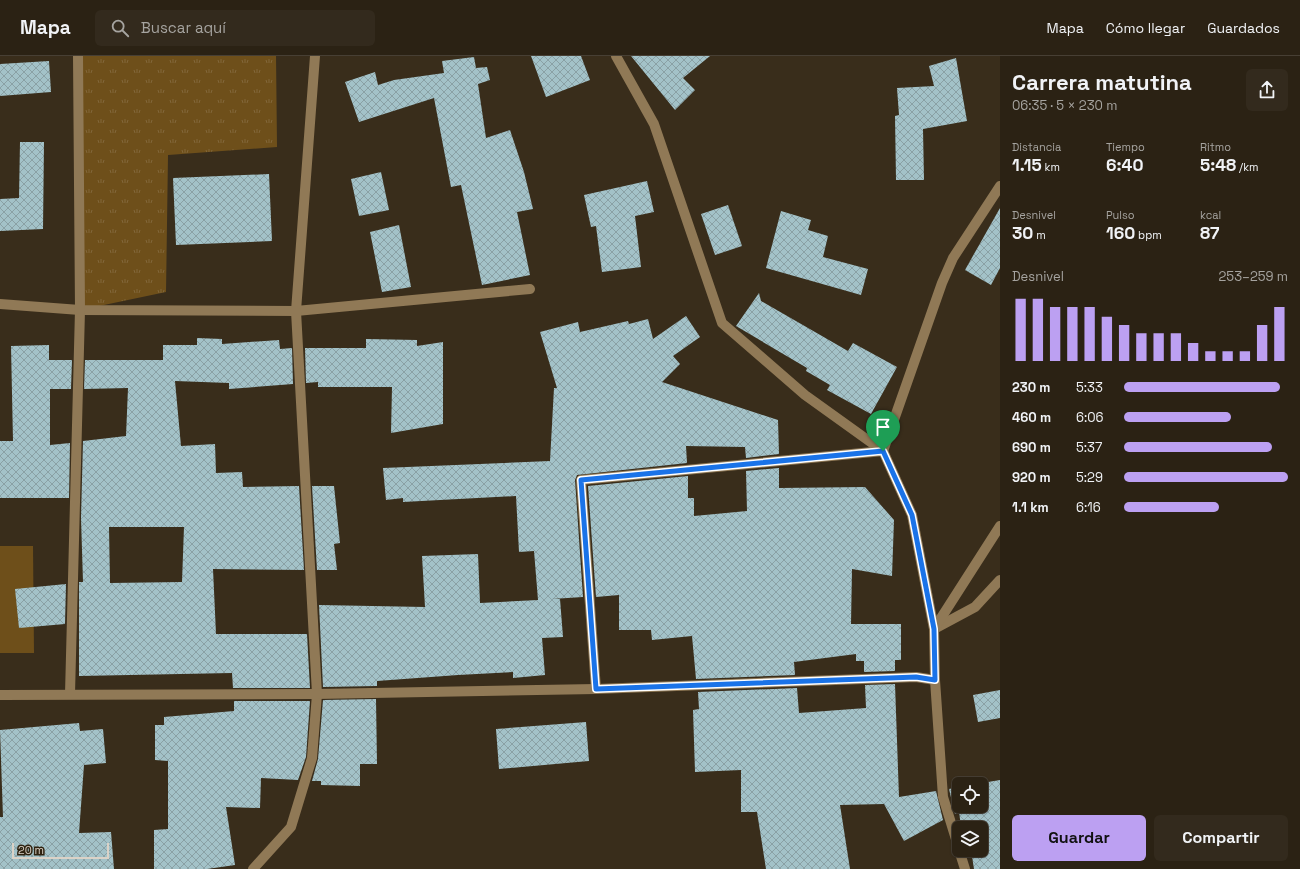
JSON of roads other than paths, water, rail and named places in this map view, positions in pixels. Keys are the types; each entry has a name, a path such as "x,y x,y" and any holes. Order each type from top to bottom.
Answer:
{"street":[{"path":"70,694 80,310 78,56"},
{"path":"253,869 290,826 312,758 317,694 296,311 315,56"},
{"path":"616,56 654,124 722,323 805,395 883,451 912,515 934,629 935,680 943,798 952,827"},
{"path":"883,451 942,283 953,258 1000,186"},
{"path":"0,304 80,310 296,311 530,289"},
{"path":"596,689 581,480 883,451"},
{"path":"934,629 1000,526"},
{"path":"934,629 975,607 1000,580"},
{"path":"0,695 317,694 596,689 916,677 935,680"},
{"path":"961,857 965,869"}]}
